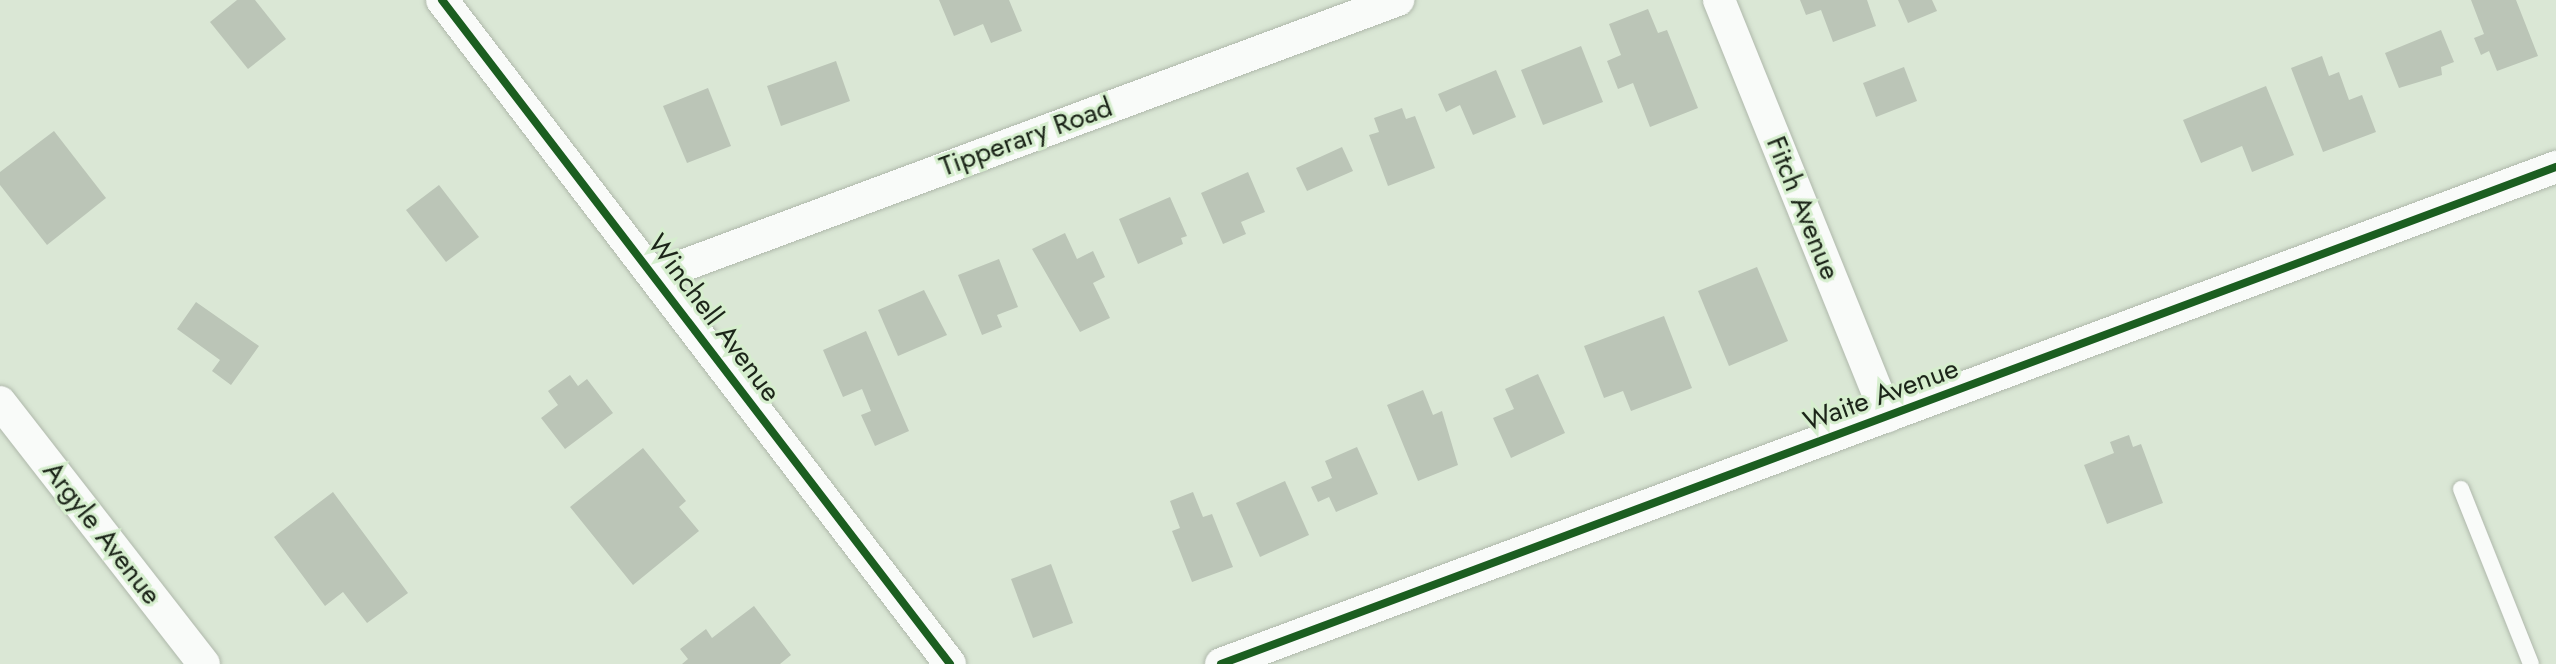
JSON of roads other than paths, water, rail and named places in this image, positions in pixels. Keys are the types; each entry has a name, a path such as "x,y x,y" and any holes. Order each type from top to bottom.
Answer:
{"street":[{"name":"Winchell Avenue","path":"442,0 950,664"},
{"name":"Tipperary Road","path":"655,276 1398,0"},
{"name":"Fitch Avenue","path":"1719,0 1887,416"},
{"name":"Waite Avenue","path":"1221,664 2556,167"},
{"name":"Argyle Avenue","path":"0,402 204,664"}],"lane":[{"path":"2461,489 2531,664"}]}
